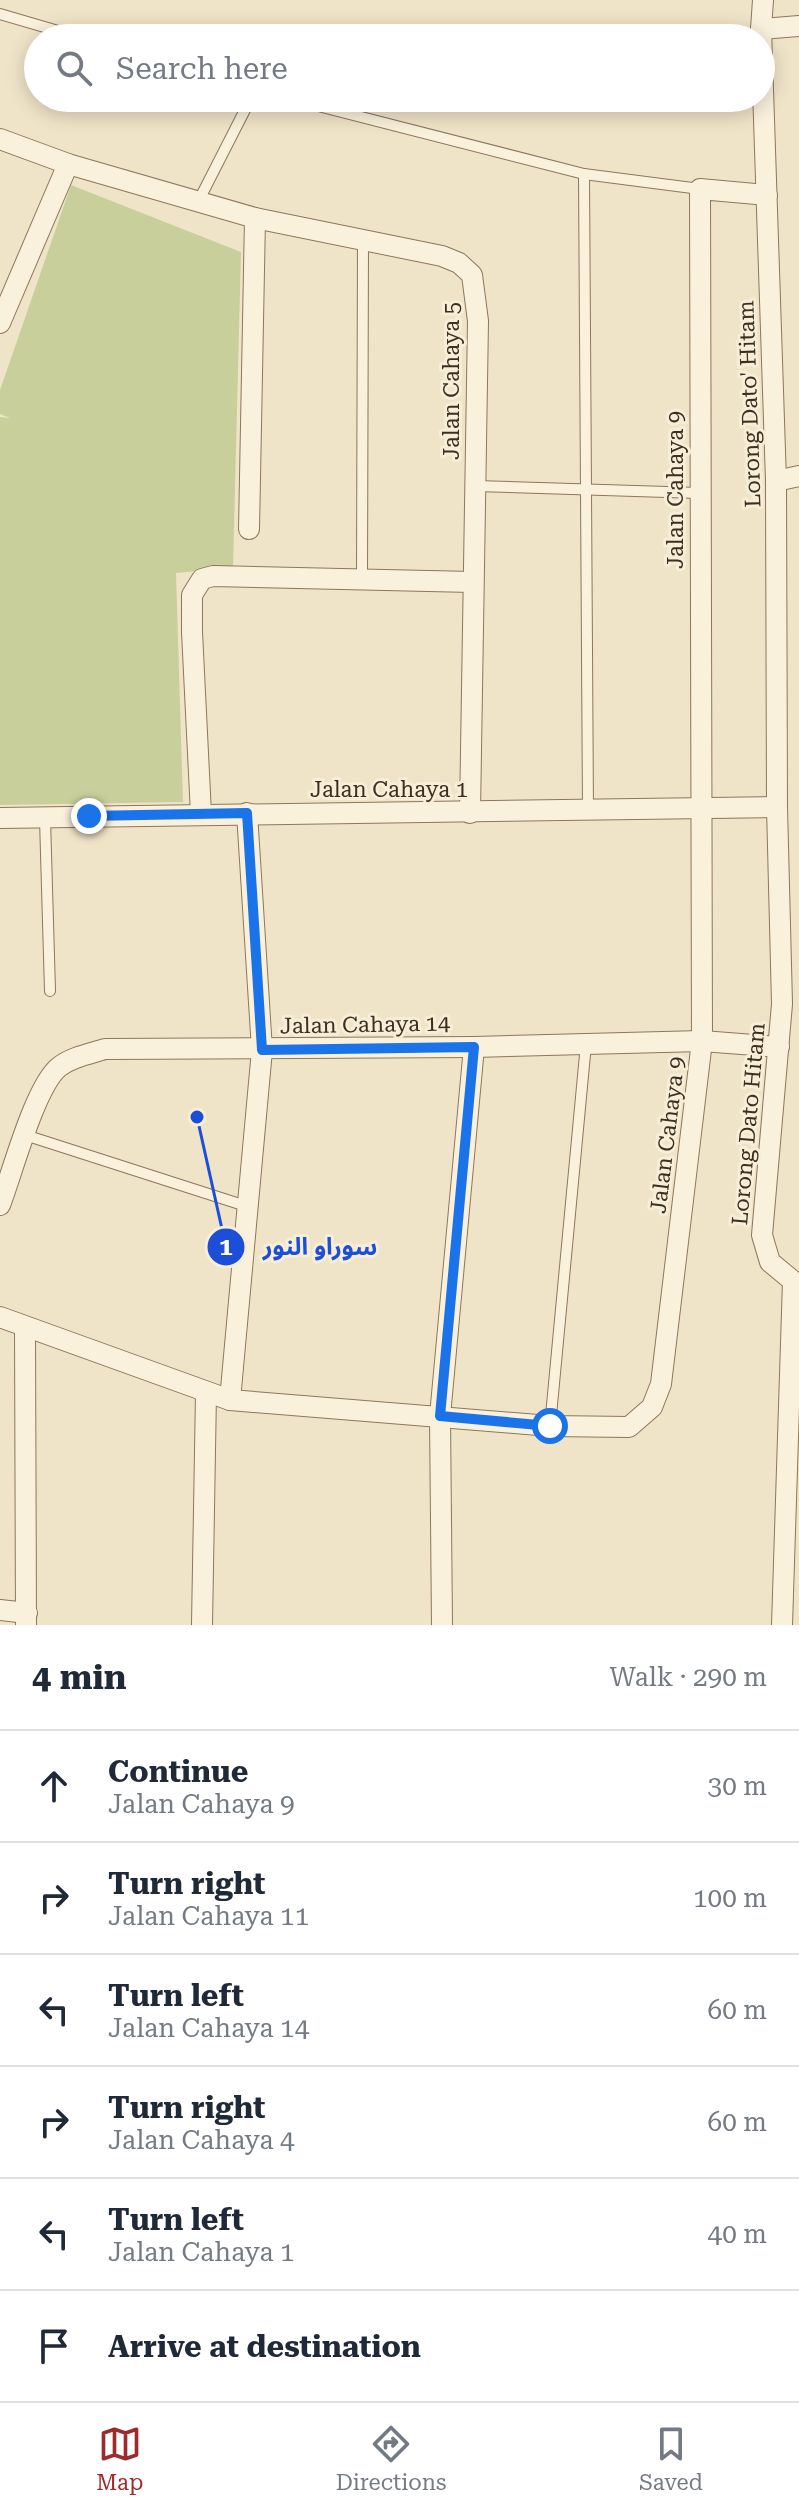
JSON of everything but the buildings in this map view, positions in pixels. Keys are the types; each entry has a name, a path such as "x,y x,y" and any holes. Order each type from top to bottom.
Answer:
{"street":[{"name":"Lorong Dato' Hitam","path":"761,24 763,0"},
{"path":"775,28 799,26"},
{"name":"Lorong Dato' Hitam","path":"764,112 776,481 777,807"},
{"name":"Jalan Cahaya 5","path":"0,139 68,164 255,218 442,256 459,263 472,275 478,321 470,813"},
{"path":"0,323 68,164"},
{"path":"700,189 767,195"},
{"name":"Jalan Cahaya 9","path":"0,1317 230,1400 550,1426 629,1427 652,1407 661,1384 702,1041 700,189"},
{"path":"249,529 255,218"},
{"path":"776,481 799,476"},
{"path":"201,814 192,632 195,585 213,576 472,582"},
{"name":"Jalan Cahaya 1","path":"0,818 777,807"},
{"name":"Lorong Dato Hitam","path":"777,807 791,1005 779,1047 762,1235 770,1262 796,1282 792,1553 782,1625"},
{"path":"230,1400 262,1050 247,813"},
{"name":"Jalan Cahaya 14","path":"0,1205 41,1091 56,1069 76,1057 105,1049 262,1050 702,1041 779,1047"},
{"path":"442,1625 440,1416 474,1047"},
{"path":"0,1610 27,1619 25,1328"},
{"path":"202,1625 206,1393"}],"lane":[{"path":"0,14 34,24"},
{"path":"198,202 244,112"},
{"path":"342,112 584,174 700,189"},
{"path":"584,174 588,811"},
{"path":"362,579 363,240"},
{"path":"475,486 699,493"},
{"path":"45,819 50,991"},
{"path":"550,1426 586,1044"},
{"path":"25,1135 249,1207"}],"green space":[{"path":"71,185 241,252 233,568 176,573 183,802 0,805 0,417 10,418 0,414 0,390"}],"place":[{"name":"سوراو النور","path":"197,1117"}],"route":[{"path":"89,816 247,813 262,1050 474,1047 440,1416 550,1426"}]}
